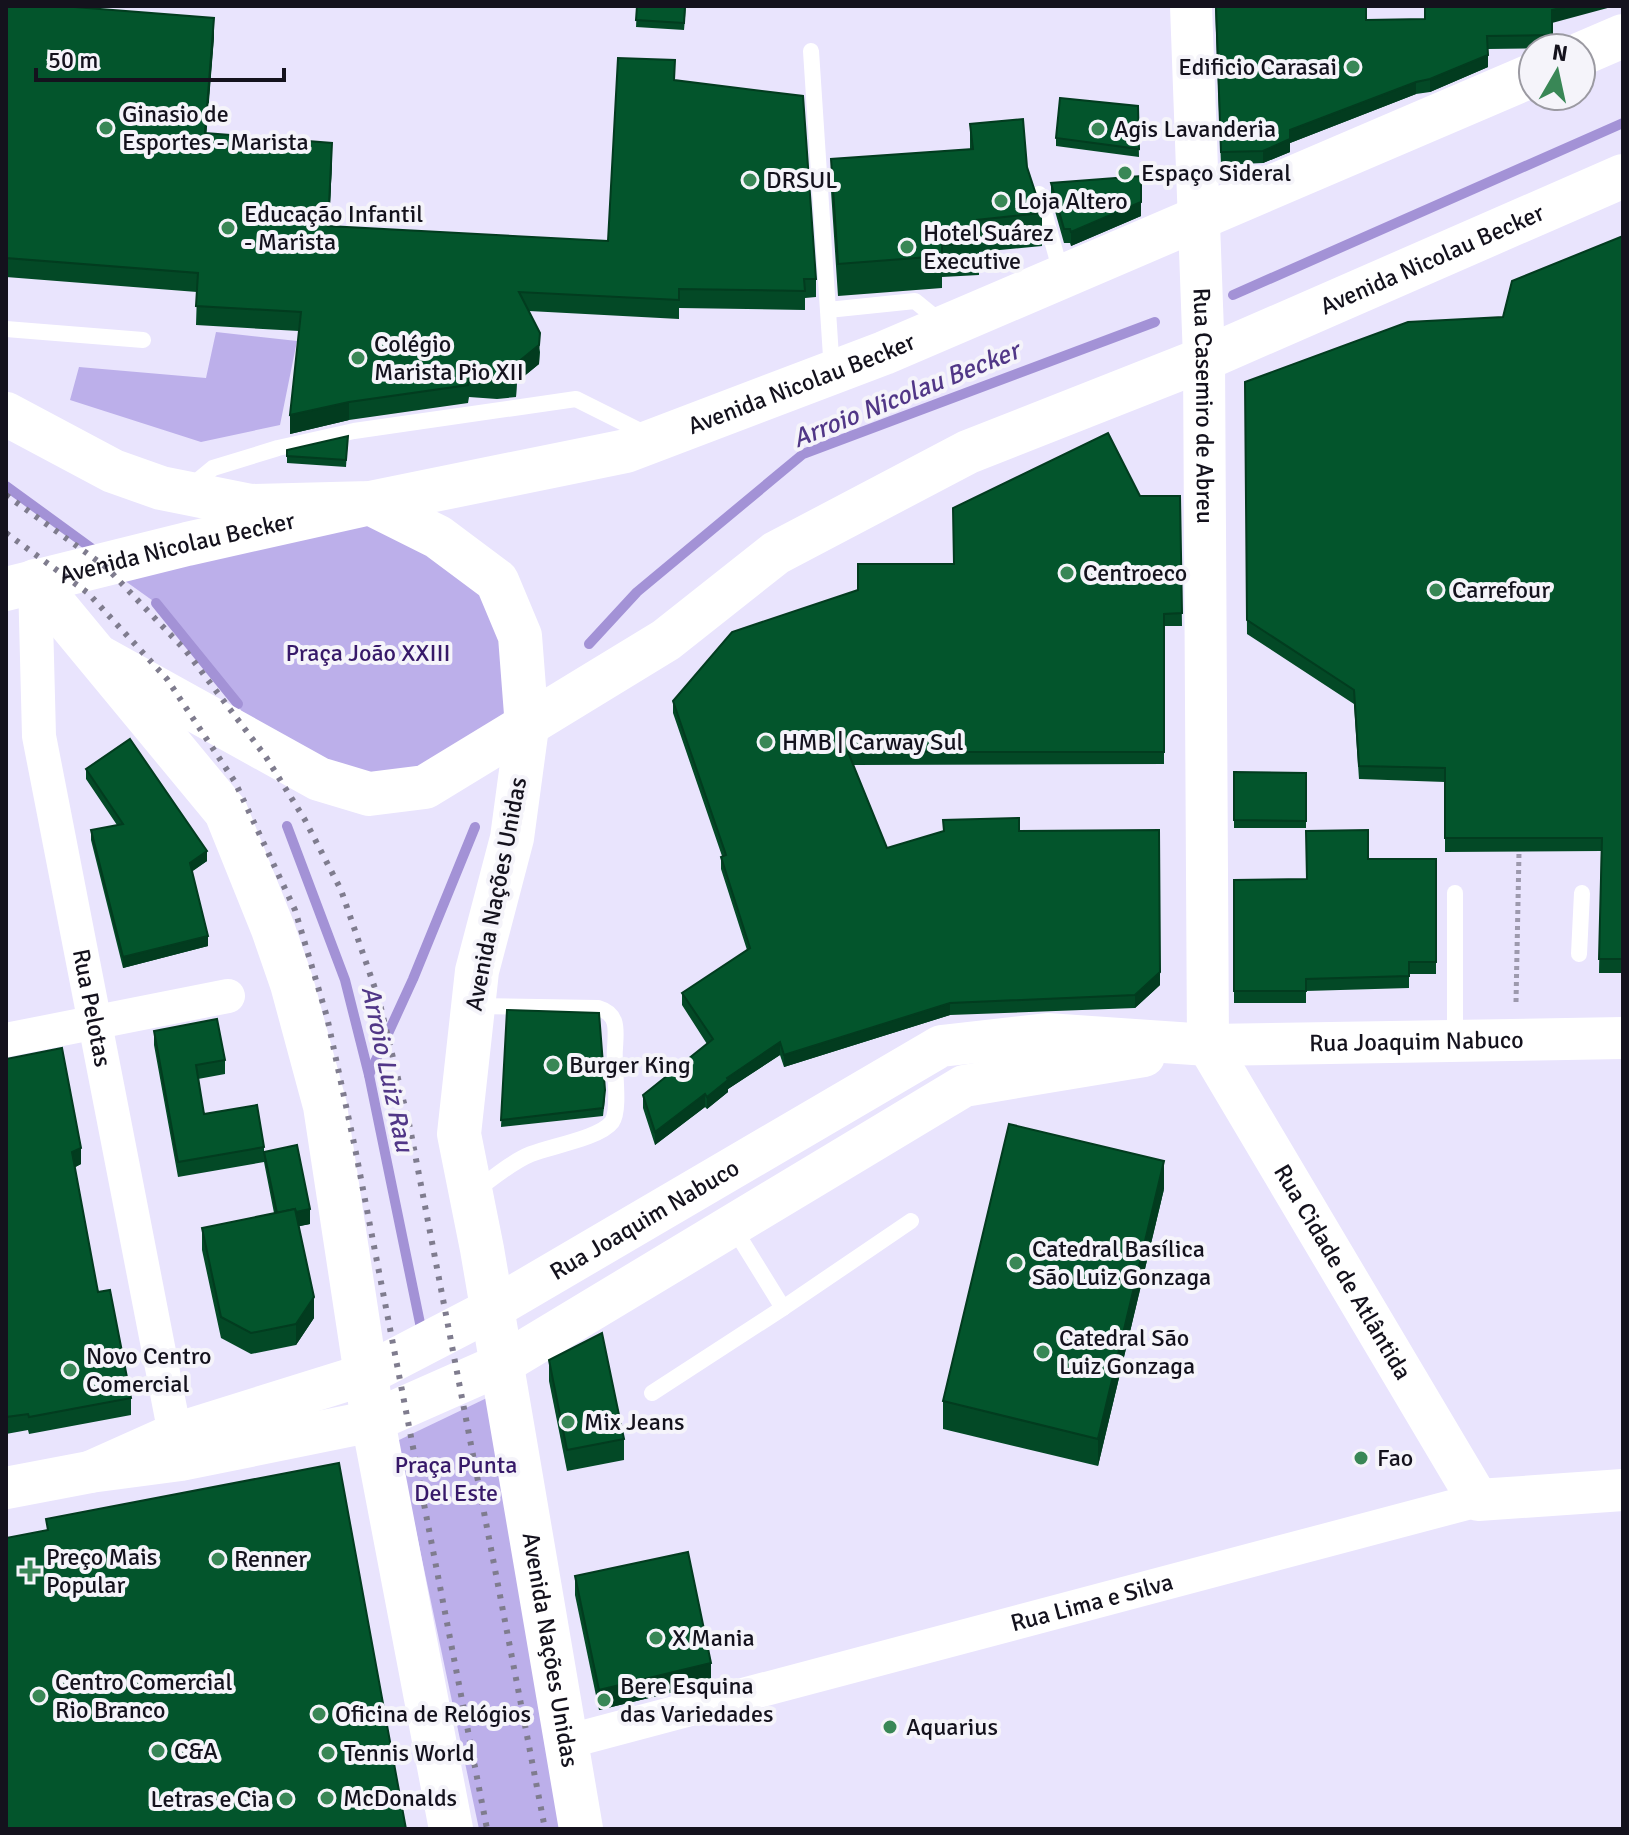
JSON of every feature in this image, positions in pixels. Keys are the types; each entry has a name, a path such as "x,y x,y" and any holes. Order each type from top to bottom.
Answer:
{"main road":[{"path":"1597,47 1623,36"},
{"name":"Avenida Nicolau Becker","path":"16,577 626,451 946,327 1517,82"},
{"name":"Avenida Nicolau Becker","path":"101,658 319,779 369,794 425,787 666,640 776,553 968,452 1204,359 1623,176"},
{"name":"Avenida Nações Unidas","path":"6,414 113,471 161,488 251,506 370,503 438,537 497,581 520,636 527,727 512,838 477,971 459,1134 502,1364 581,1829"},
{"path":"16,577 101,658 226,812 273,929 292,984 325,1106 373,1421 451,1829"}],"street":[{"name":"Rua Casemiro de Abreu","path":"1191,6 1204,359 1208,1045"},
{"name":"Rua Pelotas","path":"16,577 39,736 175,1434"},
{"path":"6,1040 228,996"},
{"name":"Rua Joaquim Nabuco","path":"90,1472 175,1434 367,1374 492,1309 941,1046 1047,1034 1208,1045 1623,1038"},
{"name":"Rua Joaquim Nabuco","path":"6,1488 90,1472 181,1460 373,1421 502,1364 964,1086 1208,1045"},
{"name":"Rua Cidade de Atlântida","path":"1208,1045 1478,1500"},
{"name":"Rua Lima e Silva","path":"566,1742 1478,1500 1623,1490"}],"lane":[{"path":"811,51 832,373"},
{"path":"1039,194 1063,277"},
{"path":"828,310 915,301 946,327"},
{"path":"6,329 143,340"},
{"path":"183,492 213,468 278,448 354,431 576,399 656,440"},
{"path":"1455,893 1455,1041"},
{"path":"1579,954 1582,893"},
{"path":"470,1195 529,1154 600,1131 612,1122 616,1110 613,1065 616,1027 608,1011 598,1008 473,1006"},
{"path":"652,1393 911,1221"},
{"path":"733,1226 783,1308"}],"path":[{"path":"1515,1039 1519,852"}],"green space":[{"path":"216,332 297,341 280,425 201,442 70,400 79,367 206,378"},
{"name":"Praça João XXIII","path":"370,503 497,581 527,727 425,787 257,745 238,704 156,603 100,563"},
{"name":"Praça Punta Del Este","path":"491,1396 565,1829 479,1829 397,1441"}],"building":[{"path":"6,6 62,6 214,18 205,133 332,143 328,226 608,241 618,58 675,60 674,80 803,96 816,279 804,279 805,291 679,289 679,300 519,292 540,333 539,345 517,363 516,378 469,379 468,385 349,402 290,415 301,312 196,306 198,273 6,258"},
{"path":"637,6 685,6 684,23 636,20"},
{"path":"1216,6 1366,6 1366,20 1425,19 1425,6 1568,6 1552,10 1552,32 1487,36 1488,55 1290,130 1290,139 1263,151 1221,152"},
{"name":"Agis Lavanderia","path":"1060,98 1138,106 1139,149 1056,138"},
{"path":"1023,119 1027,167 1042,213 977,220 979,243 942,245 942,256 838,264 831,159 973,149 970,124"},
{"path":"1141,176 1141,202 1071,232 1064,229 1051,183"},
{"path":"1623,236 1623,959 1599,959 1602,838 1445,838 1445,768 1359,766 1354,690 1247,620 1245,382 1408,322 1503,317 1512,281"},
{"path":"1108,433 1140,496 1180,496 1182,613 1164,614 1164,752 848,752 887,848 944,831 943,820 1019,818 1019,831 1159,830 1160,972 1135,995 950,1003 784,1055 780,1042 655,1132 643,1095 713,1039 682,993 750,948 721,857 726,855 673,701 732,632 858,590 858,564 954,564 953,508"},
{"path":"348,436 346,460 287,456 287,450"},
{"path":"130,739 207,851 190,863 208,936 123,957 91,830 123,824 86,769"},
{"path":"1234,772 1306,773 1306,821 1234,820"},
{"path":"1368,830 1368,859 1436,859 1436,962 1409,962 1409,976 1306,979 1306,991 1234,991 1234,880 1307,879 1306,831"},
{"name":"Burger King","path":"507,1010 599,1013 605,1090 603,1108 501,1120"},
{"path":"217,1019 225,1060 196,1065 204,1114 257,1105 264,1147 178,1162 154,1031"},
{"path":"62,1048 81,1148 72,1152 98,1292 110,1290 131,1398 29,1417 28,1414 6,1417 6,1059"},
{"name":"Catedral São Luiz Gonzaga","path":"1009,1124 1164,1161 1098,1439 943,1401"},
{"path":"297,1145 310,1209 277,1213 264,1152"},
{"path":"295,1209 314,1297 296,1324 251,1333 221,1317 202,1228"},
{"path":"602,1333 624,1439 567,1450 549,1360"},
{"path":"339,1463 406,1829 6,1829 6,1538 48,1530 46,1519"},
{"name":"X Mania","path":"688,1552 711,1663 599,1690 575,1576"}],"waterway":[{"name":"Arroio Nicolau Becker","path":"1233,295 1623,123"},
{"name":"Arroio Nicolau Becker","path":"589,644 637,592 803,454 1155,322"},
{"name":"Arroio Luiz Rau","path":"6,486 98,553"},
{"name":"Arroio Luiz Rau","path":"156,603 238,704"},
{"name":"Arroio Nicolau Becker","path":"287,826 345,980 369,1075 421,1328"},
{"name":"Arroio Nicolau Becker","path":"369,1075 413,979 475,827"}],"railway":[{"path":"6,495 106,567 186,651 266,757 305,820 341,890 379,1000 410,1128 545,1829"},
{"path":"6,533 88,593 167,679 235,782 295,910 327,1017 355,1148 487,1829"}],"place":[{"name":"Edificio Carasai","path":"1353,67"},
{"name":"Ginasio de Esportes - Marista","path":"106,128"},
{"name":"Agis Lavanderia","path":"1098,129"},
{"name":"Espaço Sideral","path":"1125,173"},
{"name":"DRSUL","path":"750,180"},
{"name":"Loja Altero","path":"1001,201"},
{"name":"Educação Infantil - Marista","path":"228,228"},
{"name":"Hotel Suárez Executive","path":"907,247"},
{"name":"Colégio Marista Pio XII","path":"358,358"},
{"name":"Centroeco","path":"1067,573"},
{"name":"Carrefour","path":"1436,590"},
{"name":"HMB | Carway Sul","path":"766,742"},
{"name":"Burger King","path":"553,1065"},
{"name":"Catedral Basílica São Luiz Gonzaga","path":"1016,1263"},
{"name":"Catedral São Luiz Gonzaga","path":"1043,1352"},
{"name":"Novo Centro Comercial","path":"70,1370"},
{"name":"Mix Jeans","path":"568,1422"},
{"name":"Fao","path":"1361,1458"},
{"name":"Renner","path":"218,1559"},
{"name":"Preço Mais Popular","path":"30,1571"},
{"name":"X Mania","path":"656,1638"},
{"name":"Centro Comercial Rio Branco","path":"39,1696"},
{"name":"Bere Esquina das Variedades","path":"604,1700"},
{"name":"Oficina de Relógios","path":"319,1714"},
{"name":"Aquarius","path":"890,1727"},
{"name":"C&A","path":"158,1751"},
{"name":"Tennis World","path":"328,1753"},
{"name":"McDonalds","path":"327,1798"},
{"name":"Letras e Cia","path":"286,1799"}]}
